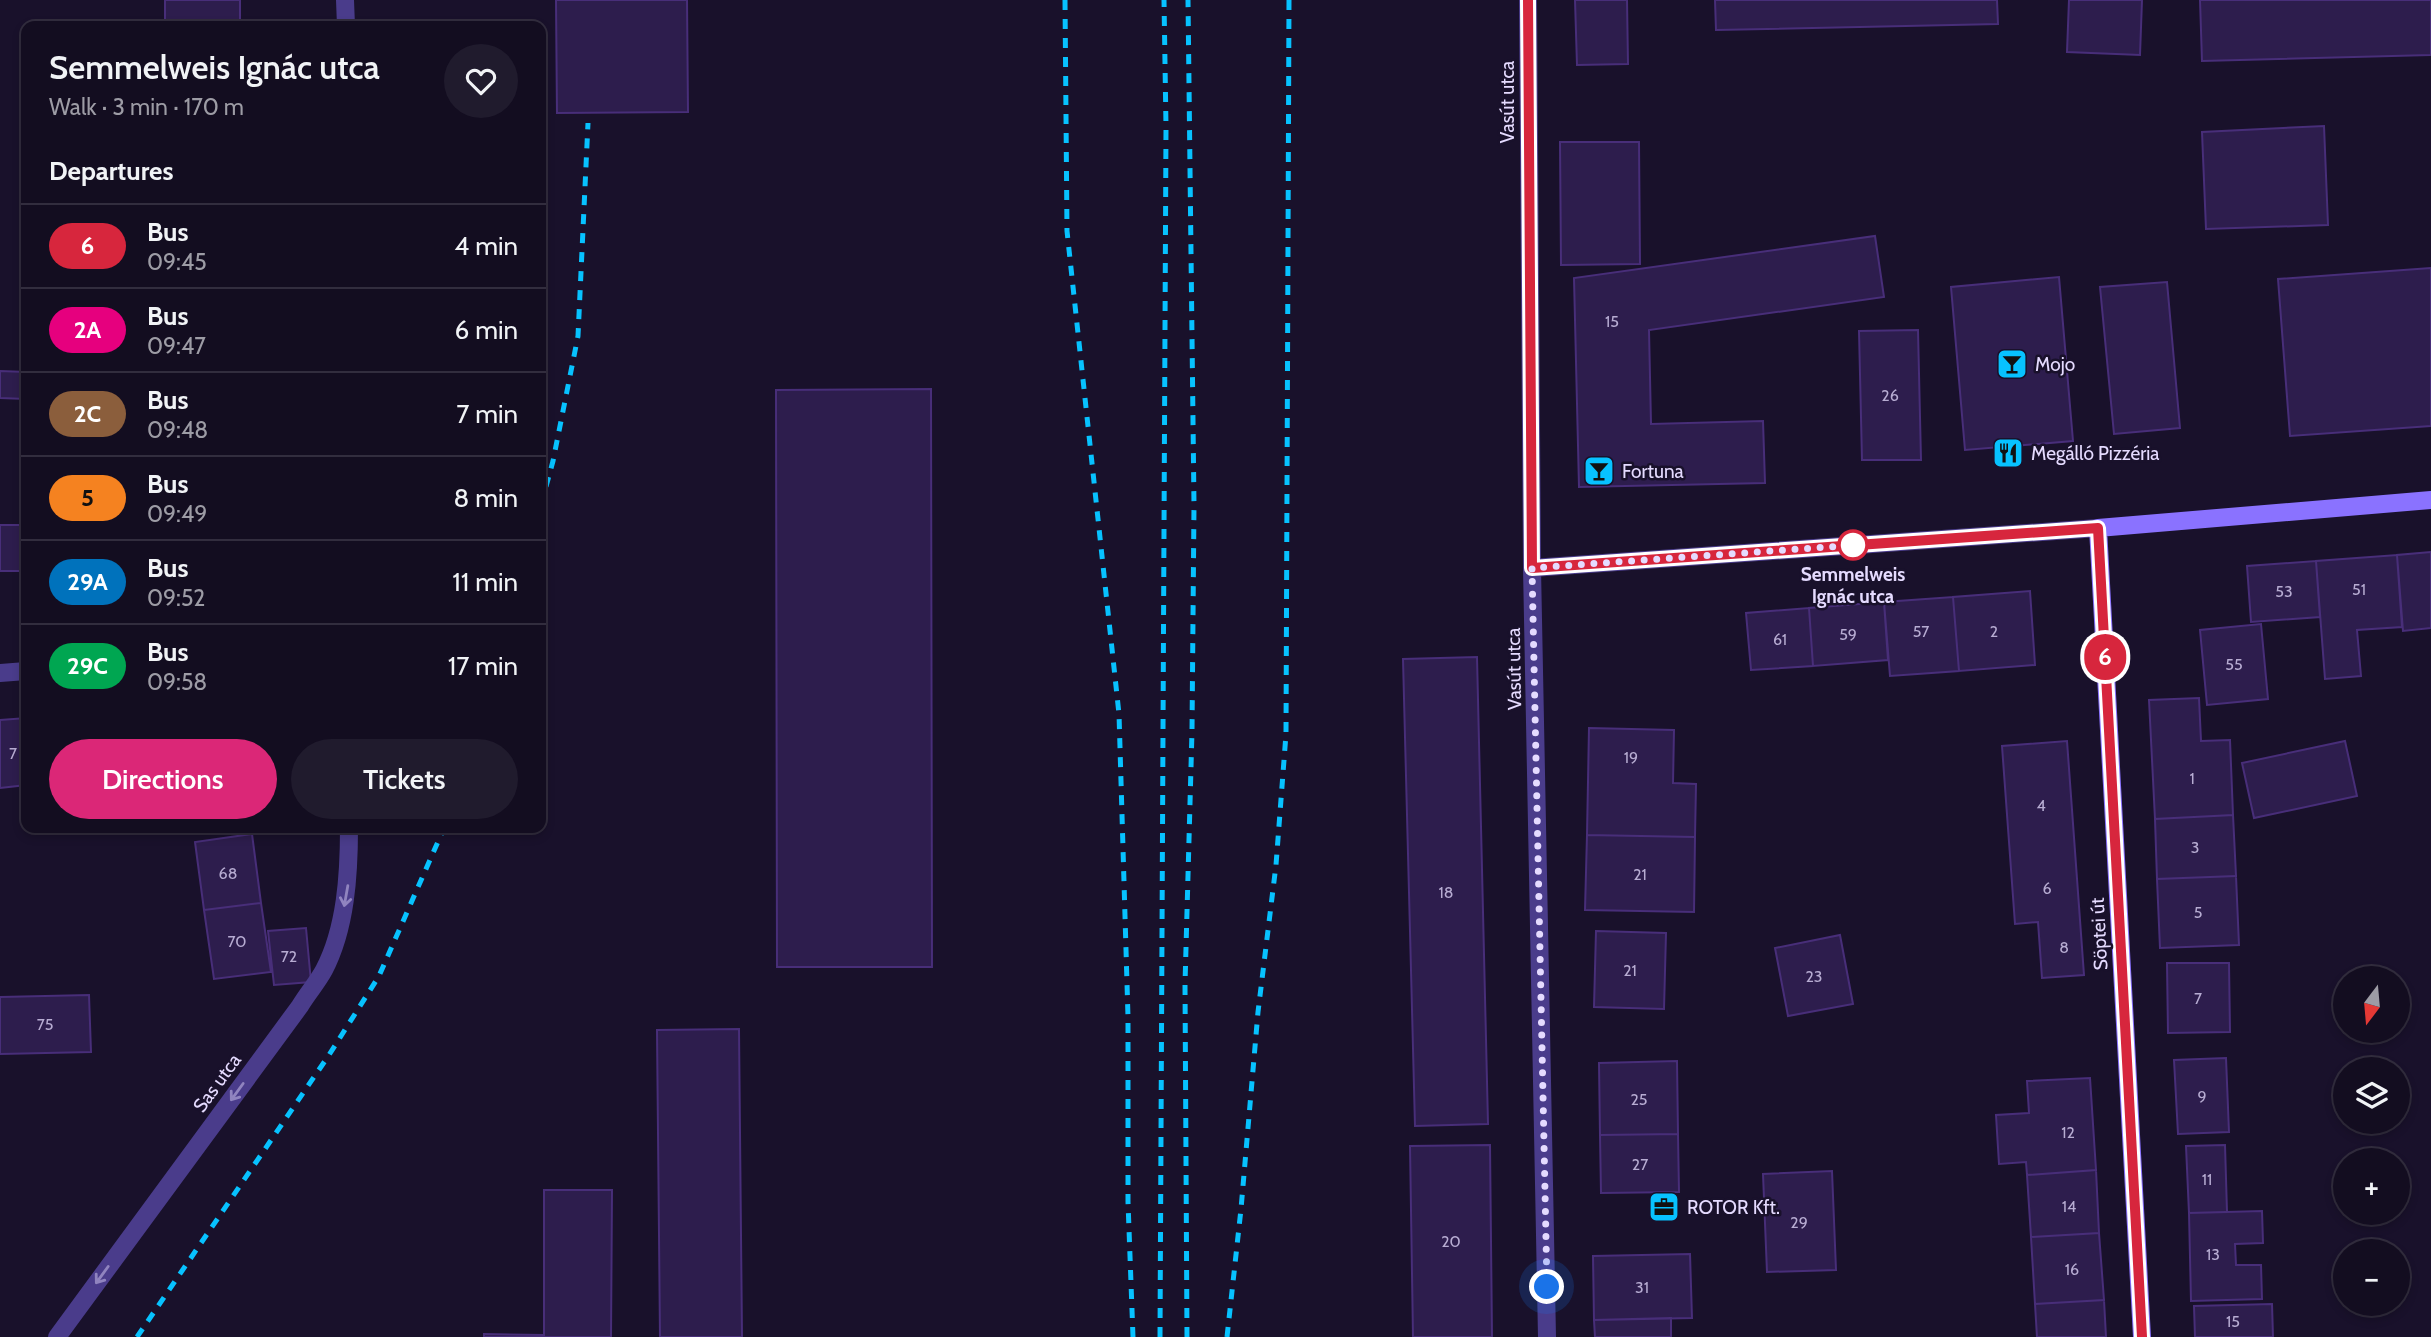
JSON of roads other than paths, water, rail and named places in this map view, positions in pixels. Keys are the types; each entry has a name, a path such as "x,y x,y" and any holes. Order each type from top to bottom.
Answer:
{"street":[{"path":"345,0 345,21"},
{"name":"Vasút utca","path":"1528,0 1532,568 1547,1337"},
{"path":"1532,568 2098,528 2431,500"},
{"name":"Söptei út","path":"2098,528 2142,1337"},
{"path":"0,673 21,671"},
{"name":"Sas utca","path":"57,1337 300,1006 324,969 342,919 349,875 349,833"}],"railway":[{"path":"1065,0 1067,231 1119,714 1128,1017 1128,1202 1133,1337"},
{"path":"1160,1337 1166,127 1164,0"},
{"path":"1187,1337 1185,984 1192,731 1194,505 1188,0"},
{"path":"1227,1337 1258,1012 1276,865 1286,734 1289,0"},
{"path":"546,487 578,336 588,123"},
{"path":"137,1337 329,1055 379,976 442,833"}],"place":[{"name":"Mojo","path":"2012,364"},
{"name":"Megálló Pizzéria","path":"2008,453"},
{"name":"Fortuna","path":"1599,471"},
{"name":"Semmelweis Ignác utca","path":"1853,545"},
{"name":"ROTOR Kft.","path":"1664,1207"}]}
